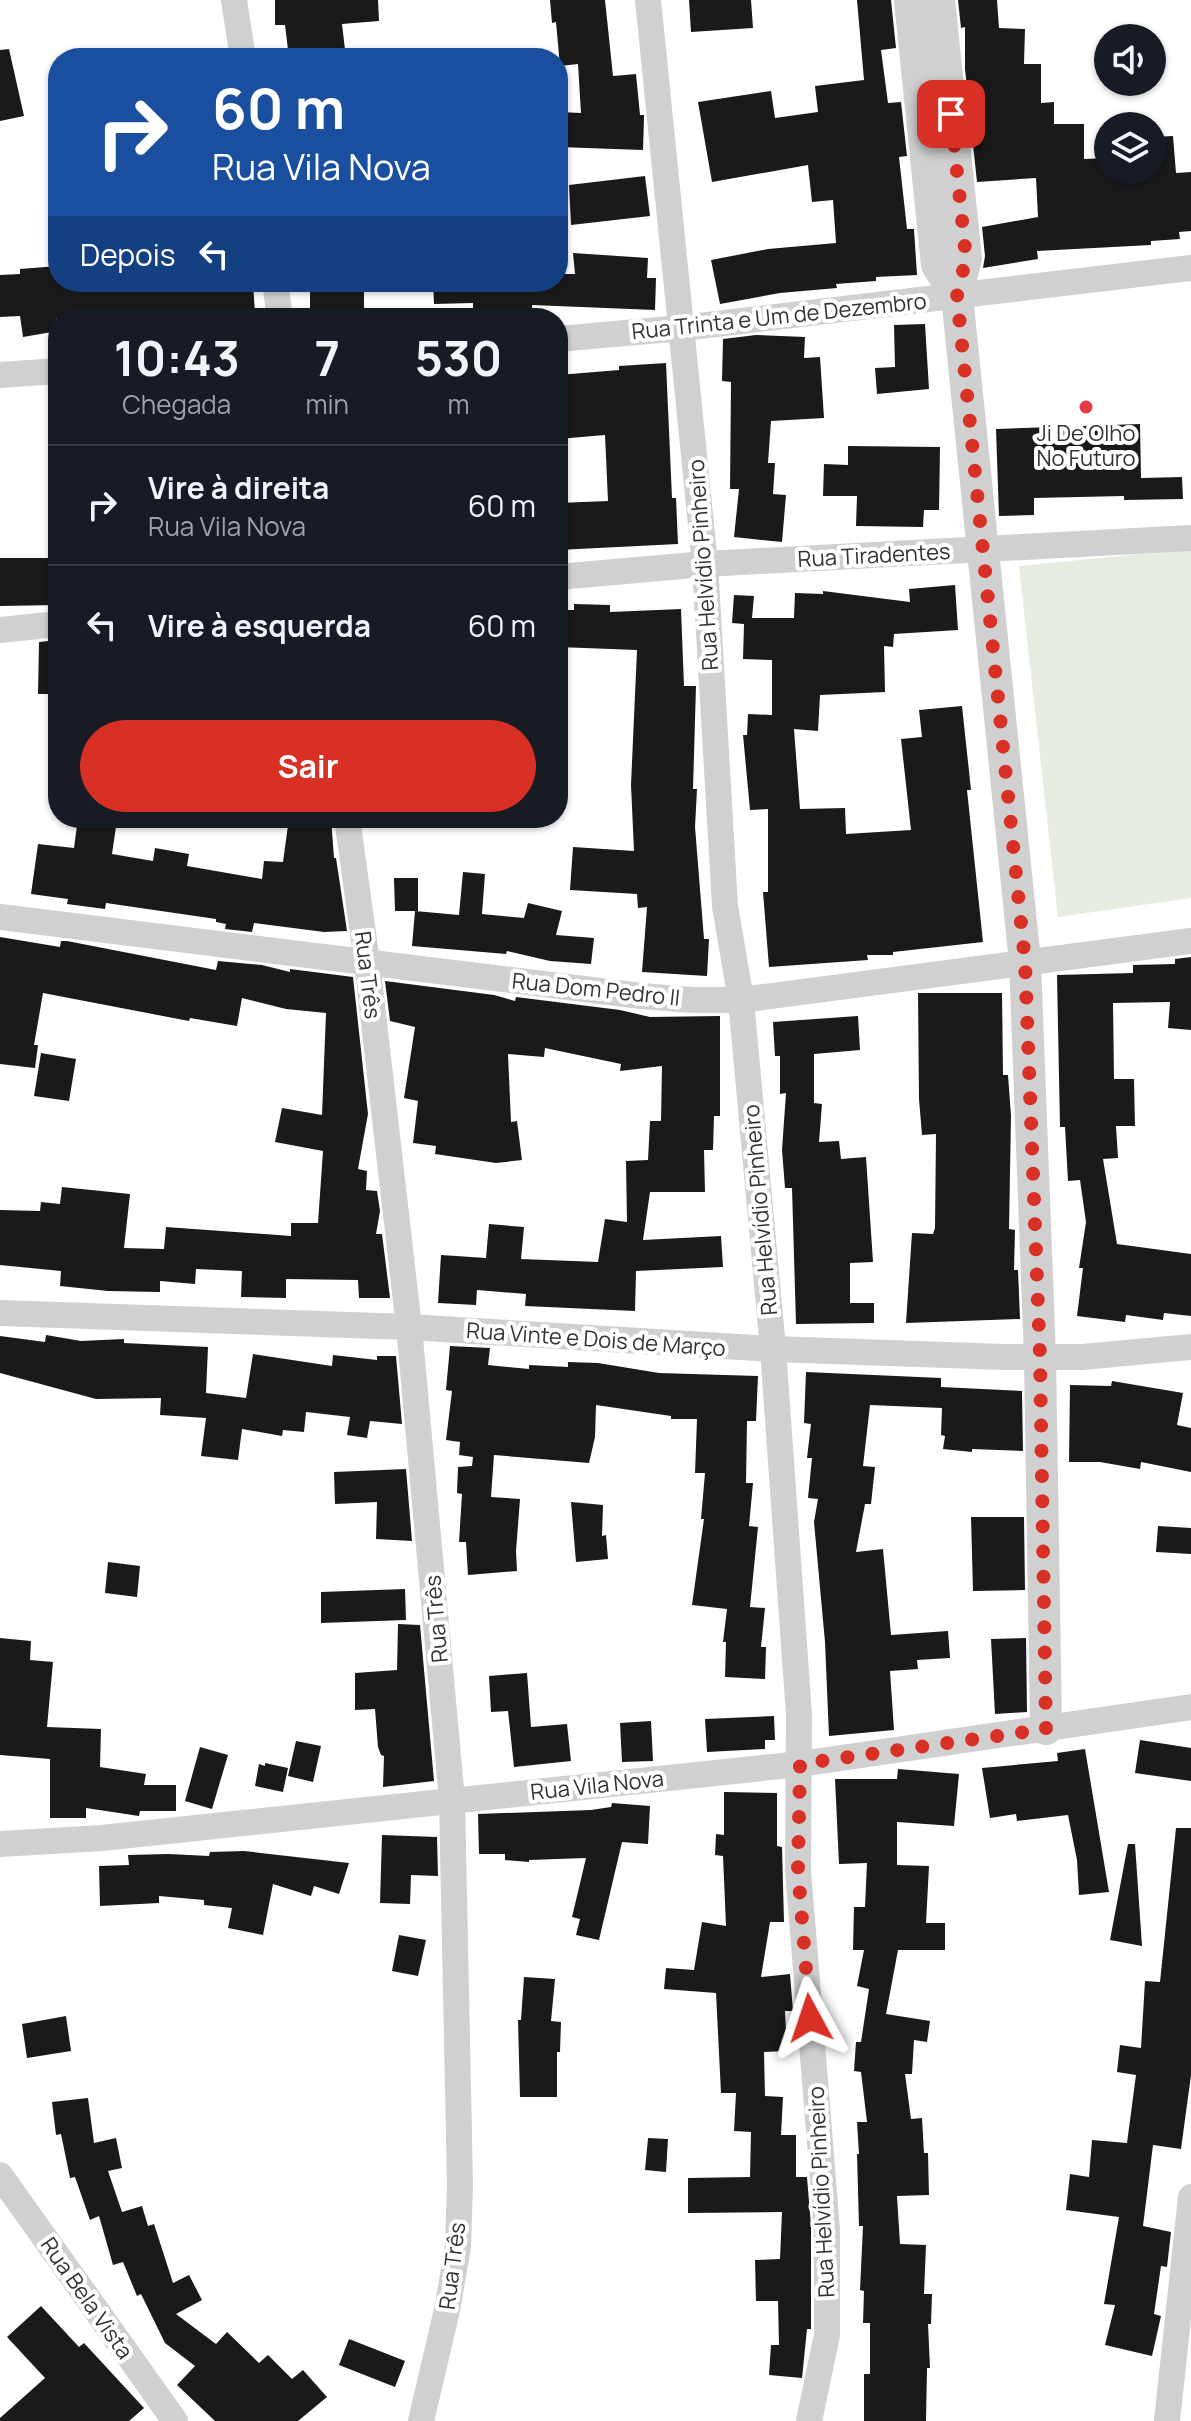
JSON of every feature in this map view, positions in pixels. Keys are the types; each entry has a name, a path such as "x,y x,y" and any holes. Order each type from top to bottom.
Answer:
{"street":[{"path":"234,0 241,48"},
{"name":"Rua Helvídio Pinheiro","path":"648,0 705,564 725,906 741,1000 773,1349 799,1715 798,1870 829,2286 827,2335 809,2421"},
{"path":"910,0 937,265 957,296"},
{"path":"939,0 966,258 957,296 1025,962 1040,1357 1046,1729"},
{"name":"Rua Trinta e Um de Dezembro","path":"568,338 682,328 1191,268"},
{"path":"0,375 48,372"},
{"name":"Rua Tiradentes","path":"568,576 705,564 1191,538"},
{"path":"0,630 48,625"},
{"name":"Rua Três","path":"348,828 409,1327 452,1800 460,2170 458,2247 421,2421"},
{"name":"Rua Dom Pedro II","path":"0,917 693,1000 741,1000 1191,941"},
{"name":"Rua Vinte e Dois de Março","path":"0,1313 409,1327 773,1349 1040,1357 1082,1357 1191,1347"},
{"name":"Rua Vila Nova","path":"0,1844 102,1838 800,1764 1191,1707"},
{"name":"Rua Bela Vista","path":"0,2175 175,2421"},
{"path":"1167,2421 1191,2197"}],"shaded area":[{"path":"1191,549 1191,898 1058,917 1019,566"}],"building":[{"path":"275,0 378,0 379,21 342,24 345,48 288,48 285,25 275,25"},
{"path":"550,0 605,0 613,76 636,74 640,115 644,115 643,150 568,147 568,112 581,113 578,64 568,65 568,48 558,48 556,22 552,23"},
{"path":"689,0 751,0 753,28 691,32"},
{"path":"857,0 891,0 896,48 881,50 888,103 901,102 907,156 899,157 907,229 914,229 917,275 876,277 876,281 836,284 837,288 780,293 720,304 711,260 768,249 836,243 833,200 812,202 808,165 712,182 698,102 771,91 775,118 818,112 815,86 864,80"},
{"path":"958,0 997,0 999,28 1025,29 1024,64 1041,64 1041,103 1054,102 1054,124 1084,124 1084,159 1094,159 1094,184 1166,184 1166,136 1173,136 1176,173 1191,172 1191,231 1179,232 1180,239 1151,241 1151,245 1037,251 1038,259 983,268 982,227 1038,217 1036,178 977,182 965,69 965,27 961,28"},
{"path":"9,49 24,116 0,121 0,50"},
{"path":"645,176 650,216 571,225 569,185"},
{"path":"573,253 648,258 647,278 656,278 655,310 532,305 532,308 473,308 473,303 434,304 433,292 568,292 568,274 575,274"},
{"path":"48,267 48,292 254,292 255,308 48,308 48,333 23,337 20,316 0,317 0,275 20,274 20,269"},
{"path":"310,292 364,292 364,308 310,308"},
{"path":"925,324 929,389 877,394 875,368 895,367 894,325"},
{"path":"756,335 805,337 804,358 820,357 824,418 771,421 768,463 775,463 773,494 786,495 782,542 734,537 739,489 730,489 731,382 722,381 723,339"},
{"path":"666,363 672,498 676,498 678,544 568,550 568,503 608,501 605,435 568,438 568,374 619,370 619,366"},
{"path":"1140,424 1141,478 1182,477 1183,499 1124,500 1124,496 1034,498 1034,515 999,516 996,429"},
{"path":"848,446 940,447 939,510 924,510 923,527 856,526 857,496 823,496 824,464 848,465"},
{"path":"0,558 48,558 48,605 0,606"},
{"path":"955,585 958,630 894,634 893,647 884,646 885,692 820,695 818,731 794,729 800,809 845,808 846,834 911,830 901,739 922,737 919,710 962,706 971,790 967,790 983,942 893,952 893,955 867,955 868,960 769,967 763,892 768,892 768,809 750,810 743,735 747,735 748,714 772,715 772,660 743,659 744,624 732,623 734,595 754,596 752,618 794,618 795,593 823,594 823,591 910,602 909,589"},
{"path":"574,604 610,605 610,612 681,609 684,686 696,686 693,789 697,789 695,827 704,939 709,939 707,976 642,972 647,907 638,908 637,894 570,890 573,847 634,851 631,785 637,650 568,647 568,610 574,610"},
{"path":"48,641 48,694 38,694 39,642"},
{"path":"77,828 116,828 112,854 153,861 155,848 189,854 187,866 262,879 264,861 283,862 288,828 332,828 347,931 324,932 254,923 252,932 225,929 226,924 216,922 216,919 106,903 105,909 67,904 68,899 31,894 38,844 74,848"},
{"path":"463,872 485,874 482,914 524,918 528,903 562,911 556,935 594,938 591,964 550,961 507,951 506,954 412,946 415,911 459,915"},
{"path":"394,878 418,878 418,911 395,911"},
{"path":"0,937 60,947 61,941 67,941 216,970 218,961 262,965 290,972 290,969 353,977 368,1114 358,1169 367,1171 366,1190 377,1191 380,1211 376,1234 382,1234 390,1298 359,1298 358,1280 286,1279 286,1298 241,1297 242,1271 196,1269 195,1284 160,1281 160,1292 108,1291 60,1286 61,1271 0,1265 0,1210 40,1211 41,1202 60,1204 62,1187 130,1194 124,1248 164,1249 166,1227 291,1236 291,1223 318,1223 323,1151 275,1142 282,1108 322,1115 326,1013 286,1009 242,998 237,1026 190,1018 189,1021 43,993 34,1045 38,1045 35,1068 0,1064"},
{"path":"1191,957 1191,1030 1168,1028 1170,1002 1113,1003 1114,1079 1134,1079 1135,1126 1116,1126 1118,1158 1103,1159 1117,1244 1191,1254 1191,1316 1164,1313 1163,1320 1126,1315 1125,1322 1077,1316 1083,1268 1079,1268 1086,1222 1080,1180 1068,1181 1065,1127 1060,1127 1057,975 1133,973 1133,965 1175,964 1175,959"},
{"path":"385,981 494,995 515,1001 516,997 620,1010 650,1017 720,1016 720,1116 714,1116 713,1150 704,1150 705,1192 650,1192 643,1240 721,1236 723,1267 636,1271 635,1311 525,1306 526,1294 477,1290 476,1305 438,1303 441,1255 486,1258 489,1224 524,1227 521,1259 598,1262 605,1219 627,1222 626,1161 648,1160 650,1121 661,1121 662,1066 620,1071 621,1064 545,1048 544,1057 508,1054 511,1122 517,1121 522,1160 496,1163 435,1154 436,1146 413,1143 418,1101 404,1098 415,1027 390,1021"},
{"path":"918,993 1002,993 1003,1075 1008,1075 1011,1116 1009,1229 1015,1230 1014,1270 1018,1270 1020,1319 906,1323 912,1233 933,1234 935,1228 936,1134 922,1135"},
{"path":"858,1016 860,1050 814,1054 814,1103 822,1104 819,1142 839,1141 841,1159 866,1157 873,1262 850,1263 850,1303 874,1303 874,1323 796,1324 792,1188 785,1188 782,1150 786,1093 780,1094 780,1056 775,1056 773,1022"},
{"path":"41,1053 76,1059 69,1101 34,1096"},
{"path":"46,1335 81,1341 124,1339 124,1343 208,1347 206,1393 246,1398 253,1354 332,1366 333,1355 377,1360 377,1356 396,1356 402,1424 370,1421 367,1438 347,1435 350,1417 306,1412 304,1432 283,1430 282,1436 242,1429 238,1460 201,1456 206,1418 160,1415 161,1398 96,1399 0,1373 0,1336 45,1342"},
{"path":"450,1346 490,1348 488,1365 529,1369 529,1365 568,1367 568,1362 598,1363 659,1373 758,1376 756,1421 747,1421 746,1483 753,1483 749,1526 758,1527 750,1607 765,1608 761,1647 766,1647 765,1679 725,1677 726,1642 723,1642 727,1609 692,1605 704,1519 701,1519 705,1473 695,1473 697,1419 671,1419 671,1416 596,1405 595,1437 589,1463 494,1455 491,1497 520,1499 517,1571 468,1575 466,1542 459,1542 462,1494 457,1493 458,1467 472,1466 473,1457 459,1455 460,1442 446,1440 452,1391 446,1390"},
{"path":"806,1372 941,1378 941,1387 1022,1391 1023,1451 943,1449 942,1408 870,1405 863,1466 875,1467 871,1504 865,1504 856,1552 883,1549 891,1635 948,1631 950,1658 917,1660 918,1669 890,1671 894,1730 829,1736 825,1642 814,1522 818,1499 808,1498 812,1458 807,1458 811,1424 804,1423"},
{"path":"1112,1381 1183,1393 1177,1425 1191,1428 1191,1472 1141,1462 1140,1469 1100,1462 1069,1462 1070,1385 1111,1386"},
{"path":"406,1469 412,1541 376,1539 377,1502 335,1504 334,1472"},
{"path":"571,1502 603,1505 602,1536 606,1535 608,1559 576,1562"},
{"path":"971,1517 1024,1517 1025,1590 973,1591"},
{"path":"1158,1526 1191,1528 1191,1554 1156,1552"},
{"path":"108,1562 140,1566 137,1597 105,1593"},
{"path":"405,1589 406,1620 321,1623 321,1592"},
{"path":"398,1624 420,1625 434,1781 383,1787 384,1756 378,1747 375,1709 355,1710 355,1673 397,1670"},
{"path":"0,1638 31,1641 30,1660 53,1662 47,1727 101,1729 100,1767 146,1774 144,1785 176,1785 176,1811 140,1811 139,1816 86,1808 86,1818 50,1818 50,1759 0,1755"},
{"path":"1026,1638 1027,1712 995,1714 991,1639"},
{"path":"527,1673 531,1727 567,1724 571,1761 514,1767 508,1711 491,1712 489,1676"},
{"path":"774,1716 775,1740 765,1740 765,1749 707,1752 705,1719"},
{"path":"651,1721 653,1761 622,1762 620,1723"},
{"path":"1140,1740 1191,1748 1191,1781 1135,1773"},
{"path":"296,1741 321,1746 313,1782 288,1776"},
{"path":"200,1747 228,1755 212,1809 185,1801"},
{"path":"1085,1749 1109,1892 1079,1895 1077,1860 1068,1815 1017,1821 1016,1814 990,1818 982,1768 1058,1761 1057,1753"},
{"path":"265,1763 288,1768 283,1792 255,1786 259,1764 265,1766"},
{"path":"898,1769 959,1774 954,1826 897,1822 897,1865 929,1866 926,1923 945,1923 945,1950 898,1950 886,2014 930,2021 927,2042 914,2040 912,2074 905,2074 911,2119 922,2118 924,2153 928,2153 929,2195 897,2196 900,2244 926,2245 924,2294 932,2294 931,2324 928,2324 930,2368 927,2368 926,2421 864,2421 864,2374 870,2374 870,2323 863,2323 864,2291 860,2290 863,2226 859,2226 857,2122 867,2122 861,2072 854,2071 856,2042 861,2042 869,1989 857,1986 864,1950 853,1950 854,1907 865,1907 867,1863 839,1864 835,1779 897,1779"},
{"path":"724,1792 777,1793 777,1846 782,1847 784,1922 770,1922 761,1977 790,1974 793,2011 785,2011 787,2051 764,2052 765,2096 783,2097 781,2135 796,2135 796,2177 807,2177 811,2226 811,2329 807,2329 802,2378 769,2375 771,2345 779,2345 778,2301 756,2301 755,2260 780,2259 782,2212 688,2213 688,2178 750,2177 751,2132 734,2131 736,2093 721,2093 716,1993 664,1989 666,1968 694,1970 702,1922 726,1926 723,1856 715,1855 716,1834 724,1835"},
{"path":"612,1803 650,1806 648,1844 622,1842 599,1940 576,1935 580,1919 572,1917 586,1858 529,1862 505,1860 505,1854 479,1854 478,1814 591,1810 611,1807"},
{"path":"1176,1828 1191,1828 1191,2075 1181,2149 1153,2145 1143,2226 1171,2232 1167,2267 1161,2266 1154,2314 1161,2316 1152,2356 1105,2345 1115,2305 1104,2304 1119,2217 1066,2210 1070,2174 1089,2177 1092,2140 1127,2143 1136,2075 1117,2072 1120,2045 1141,2048 1145,1981 1160,1982"},
{"path":"382,1835 437,1837 438,1876 411,1875 410,1904 380,1903"},
{"path":"1128,1844 1135,1844 1142,1946 1110,1940"},
{"path":"244,1851 349,1863 339,1894 314,1886 311,1896 273,1884 263,1935 228,1928 232,1908 204,1905 204,1900 159,1896 159,1903 100,1906 99,1866 129,1865 128,1855 209,1856 210,1852"},
{"path":"399,1935 426,1940 418,1976 392,1971"},
{"path":"524,1977 555,1979 551,2021 561,2022 557,2097 520,2097 518,2020 521,2020"},
{"path":"66,2016 71,2051 27,2058 22,2024"},
{"path":"88,2098 94,2143 116,2138 122,2168 108,2171 122,2212 142,2206 148,2226 154,2224 173,2283 189,2275 202,2300 176,2314 216,2344 227,2332 259,2363 268,2355 292,2379 303,2370 327,2397 298,2421 215,2421 177,2385 195,2366 165,2343 141,2294 137,2296 123,2262 113,2265 99,2216 90,2220 75,2177 70,2178 61,2134 56,2135 52,2102"},
{"path":"648,2138 668,2139 666,2172 645,2170"},
{"path":"41,2306 79,2347 84,2343 144,2408 129,2421 0,2421 45,2378 7,2337"},
{"path":"349,2339 405,2361 395,2387 339,2365"}],"place":[{"name":"Ji De Olho No Futuro","path":"1086,407"}],"route":[{"path":"810,2018 798,1870 800,1764 1046,1729 1040,1357 1025,962 957,296 966,258 951,114"}]}
